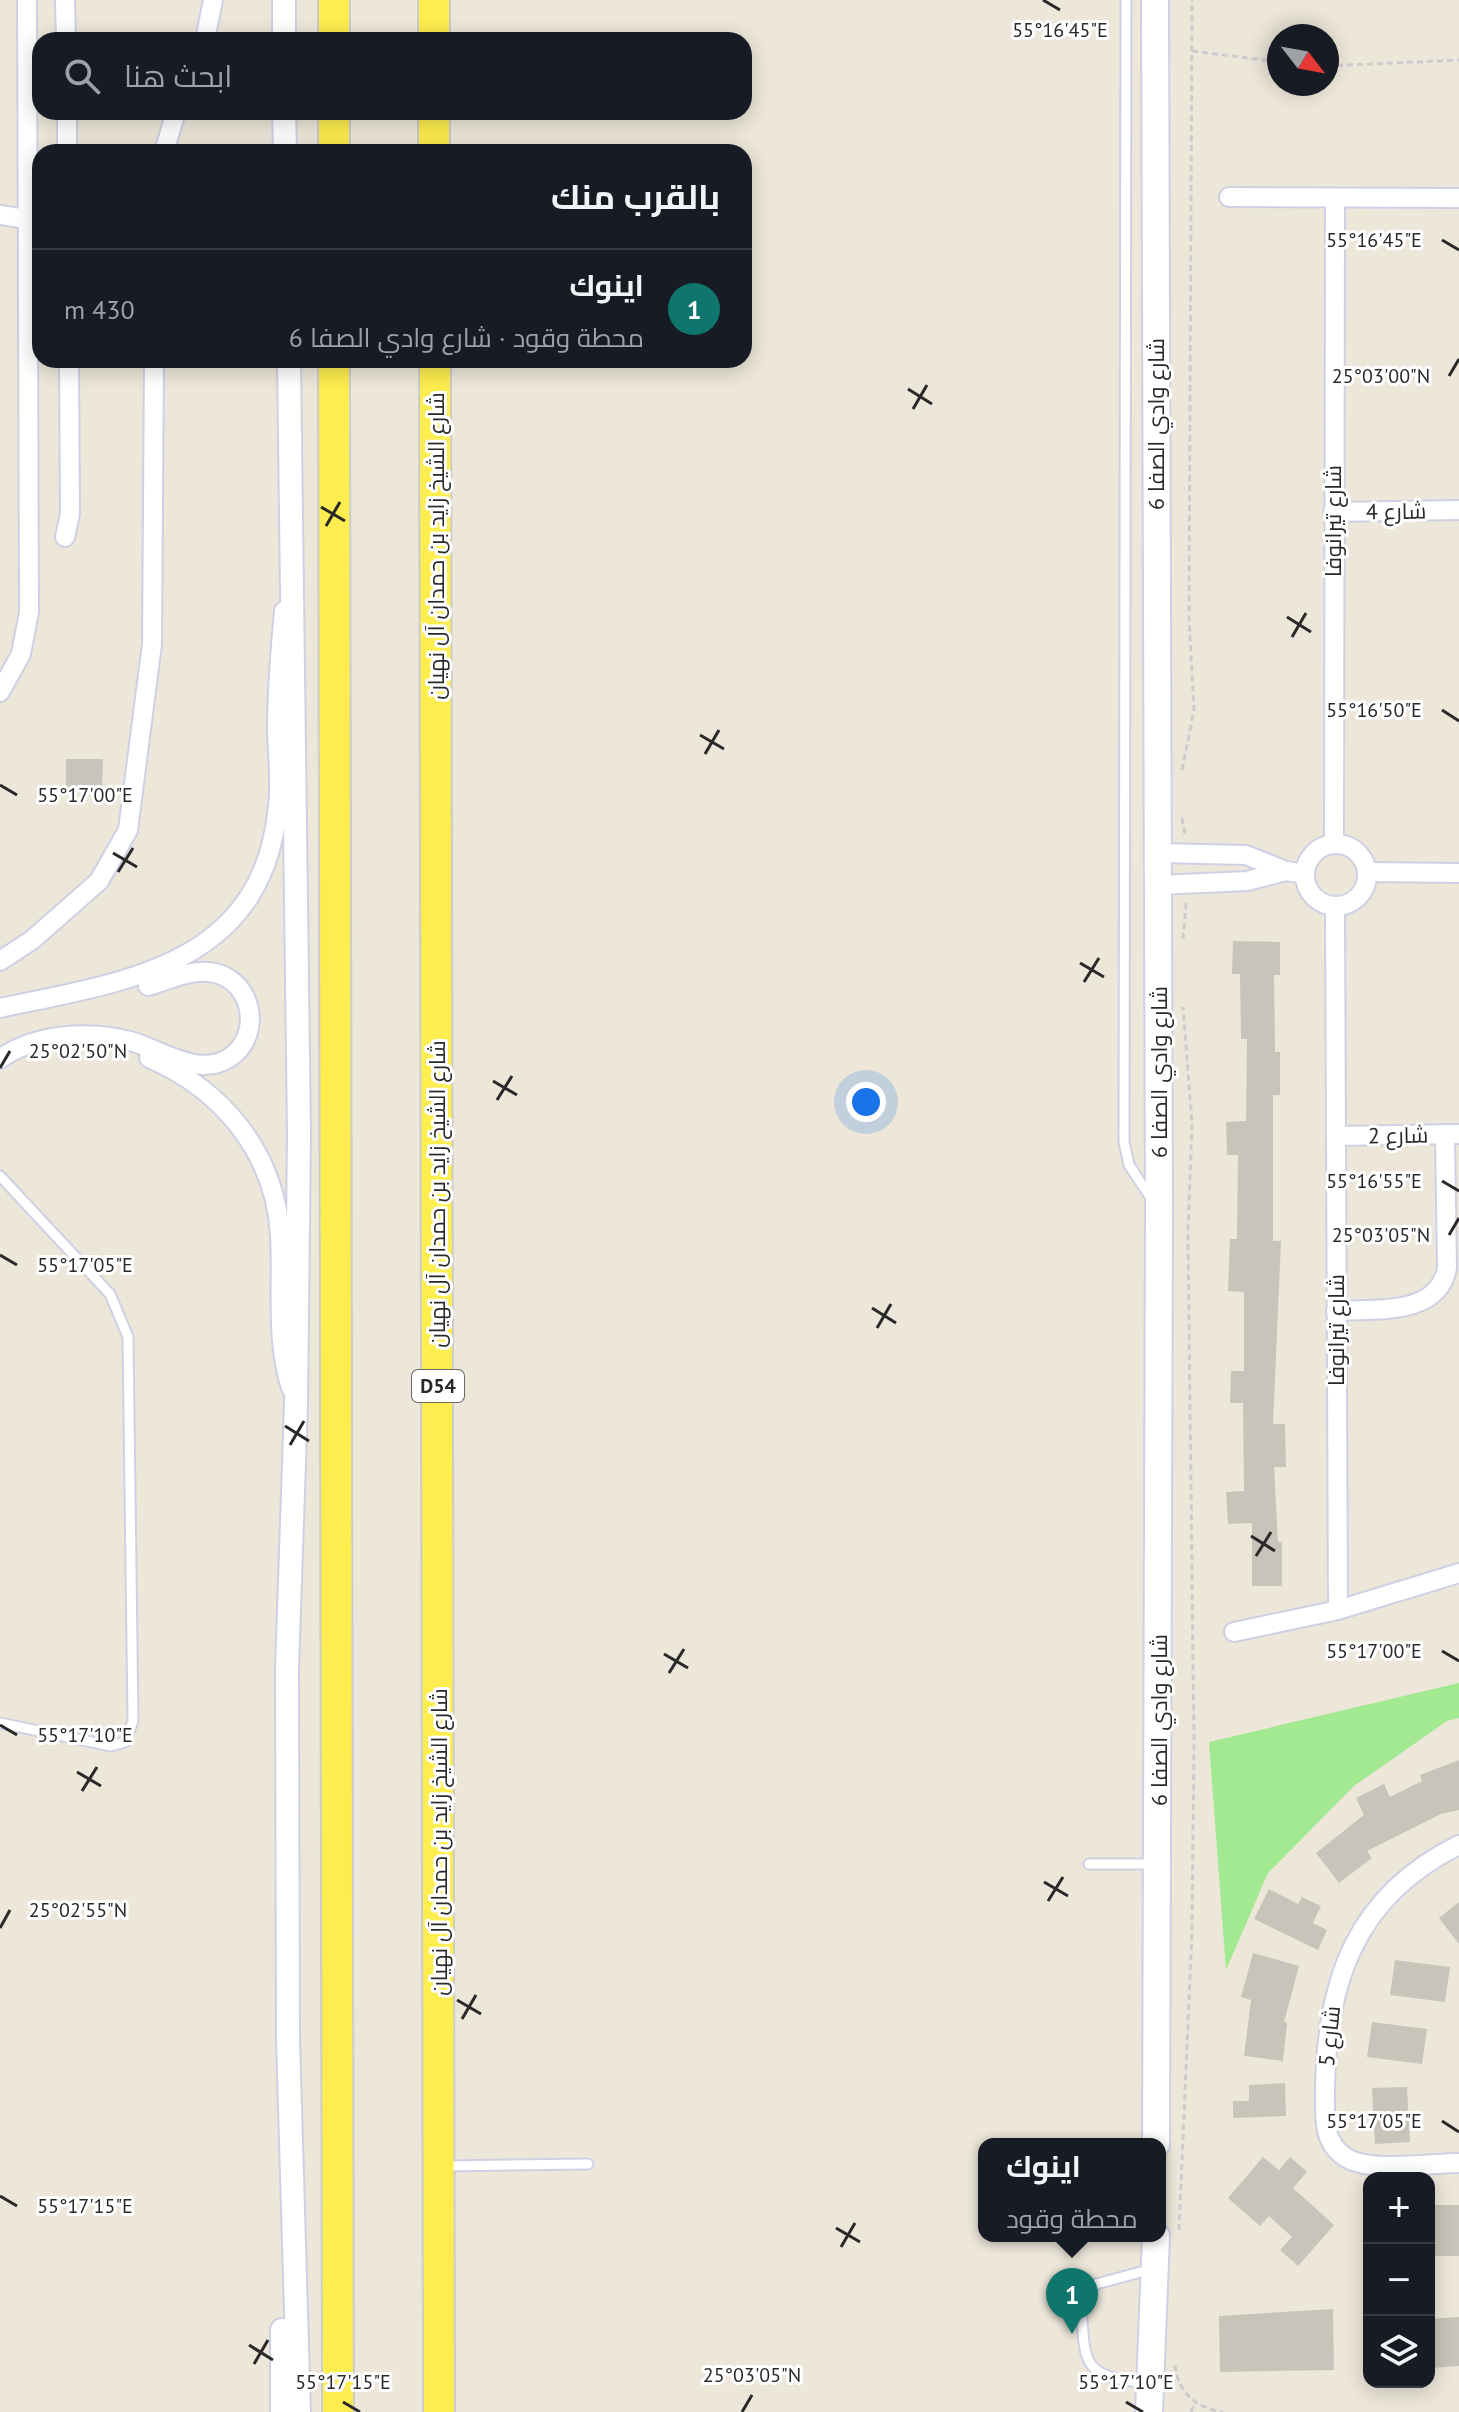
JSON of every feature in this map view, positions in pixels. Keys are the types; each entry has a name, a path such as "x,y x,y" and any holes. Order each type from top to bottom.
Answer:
{"main road":[{"path":"334,0 334,32"},
{"path":"434,0 434,32"},
{"name":"شارع وادي الصفا 6","path":"1155,0 1159,1211 1156,2138"},
{"path":"334,120 334,144"},
{"path":"434,120 434,144"},
{"path":"334,368 338,2412"},
{"name":"شارع الشيخ زايد بن حمدان آل نهيان","path":"435,368 441,2166 439,2412"},
{"path":"1154,2402 1155,2269 1165,2242"}],"street":[{"path":"0,692 21,654 29,612 27,0"},
{"path":"65,0 66,32"},
{"path":"207,32 213,0"},
{"path":"284,0 284,32"},
{"path":"67,120 67,144"},
{"path":"166,144 174,120"},
{"path":"284,120 285,144"},
{"path":"1229,197 1459,198"},
{"name":"شارع تيرانوفا","path":"1334,844 1335,199"},
{"path":"0,215 27,219"},
{"path":"65,537 70,514 69,368"},
{"path":"0,961 32,940 99,881 111,866 128,830 152,644 154,368"},
{"path":"289,368 299,1119 296,1404 287,1668 288,2040 299,2412"},
{"name":"شارع 4","path":"1333,512 1459,510"},
{"path":"0,1010 123,982 168,966 188,955 224,926 252,889 276,824 280,646 292,557"},
{"path":"1158,853 1246,855 1288,874 1306,884 1317,900 1335,907 1348,904 1359,896 1368,872 1357,851 1334,844 1314,853 1288,874 1247,881 1158,885"},
{"path":"1194,853 1194,883"},
{"path":"1368,872 1459,873"},
{"name":"شارع تيرانوفا","path":"1335,907 1338,1610"},
{"path":"0,1010 89,1002 207,972 236,984 250,1012 244,1042 229,1058 210,1065 189,1063 113,1037 79,1036 0,1044"},
{"path":"0,1059 23,1043 103,1047 145,1056 201,1088 245,1131 266,1170 278,1213 282,1348 296,1404"},
{"path":"1336,1311 1415,1305 1434,1296 1441,1288 1447,1268 1452,1134"},
{"name":"شارع 2","path":"1336,1136 1452,1134"},
{"path":"1234,1632 1338,1610 1459,1573"},
{"name":"شارع 5","path":"1459,1845 1412,1873 1388,1896 1364,1927 1345,1962 1332,1998 1325,2037 1326,2132 1332,2145 1354,2162 1459,2163"},
{"path":"282,2412 283,2302 295,2226"}],"lane":[{"path":"1126,0 1124,1142 1135,1178 1159,1211"},
{"path":"0,1176 110,1294 128,1337 133,1721 125,1742 111,1746 0,1723"},
{"path":"1089,1864 1159,1865"},
{"path":"441,2166 588,2164"},
{"path":"1154,2402 1121,2379 1092,2368 1084,2355 1081,2304 1096,2284 1155,2269"}],"path":[{"path":"1181,772 1191,733 1195,687 1189,617 1192,0"},
{"path":"1192,51 1267,60"},
{"path":"1339,65 1459,60"},
{"path":"1181,810 1194,853"},
{"path":"1182,951 1194,883"},
{"path":"1167,2236 1192,1931 1194,1745 1188,1414 1192,1109 1182,995"},
{"path":"1175,2361 1182,2389 1195,2403 1223,2412"},
{"path":"1191,2412 1195,2403"}],"green space":[{"path":"1459,1683 1459,1718 1447,1721 1354,1786 1268,1873 1226,1970 1209,1742"}],"building":[{"path":"66,759 103,759 102,790 66,790"},
{"path":"1233,941 1280,942 1280,975 1274,975 1275,1052 1280,1052 1280,1095 1273,1095 1273,1241 1281,1241 1273,1424 1285,1424 1286,1467 1274,1467 1278,1542 1282,1542 1282,1586 1252,1586 1252,1523 1228,1524 1226,1492 1244,1491 1243,1403 1230,1403 1231,1371 1244,1371 1244,1292 1228,1291 1230,1239 1237,1239 1238,1155 1227,1155 1226,1122 1246,1121 1247,1039 1241,1039 1240,974 1232,974"},
{"path":"1459,1760 1459,1810 1441,1814 1367,1851 1372,1858 1339,1883 1316,1853 1364,1815 1356,1798 1384,1784 1390,1797 1422,1781 1420,1775"},
{"path":"1269,1889 1298,1904 1302,1897 1321,1906 1313,1923 1327,1930 1318,1950 1254,1919"},
{"path":"1459,1902 1459,1944 1439,1918"},
{"path":"1253,1953 1299,1966 1284,2022 1287,2023 1283,2061 1244,2056 1251,2000 1241,1997"},
{"path":"1395,1960 1450,1967 1445,2002 1390,1995"},
{"path":"1372,2022 1427,2029 1422,2064 1367,2057"},
{"path":"1285,2083 1286,2116 1233,2118 1233,2101 1249,2101 1249,2085"},
{"path":"1407,2087 1410,2142 1375,2144 1372,2088"},
{"path":"1263,2157 1279,2170 1290,2157 1307,2172 1293,2188 1334,2225 1298,2266 1280,2250 1292,2237 1269,2216 1260,2226 1228,2198"},
{"path":"1435,2205 1459,2205 1459,2256 1435,2256"},
{"path":"1333,2309 1334,2370 1220,2372 1219,2316"},
{"path":"1459,2317 1459,2366 1435,2368 1435,2319"}],"place":[{"name":"اينوك","path":"1072,2334"}]}
